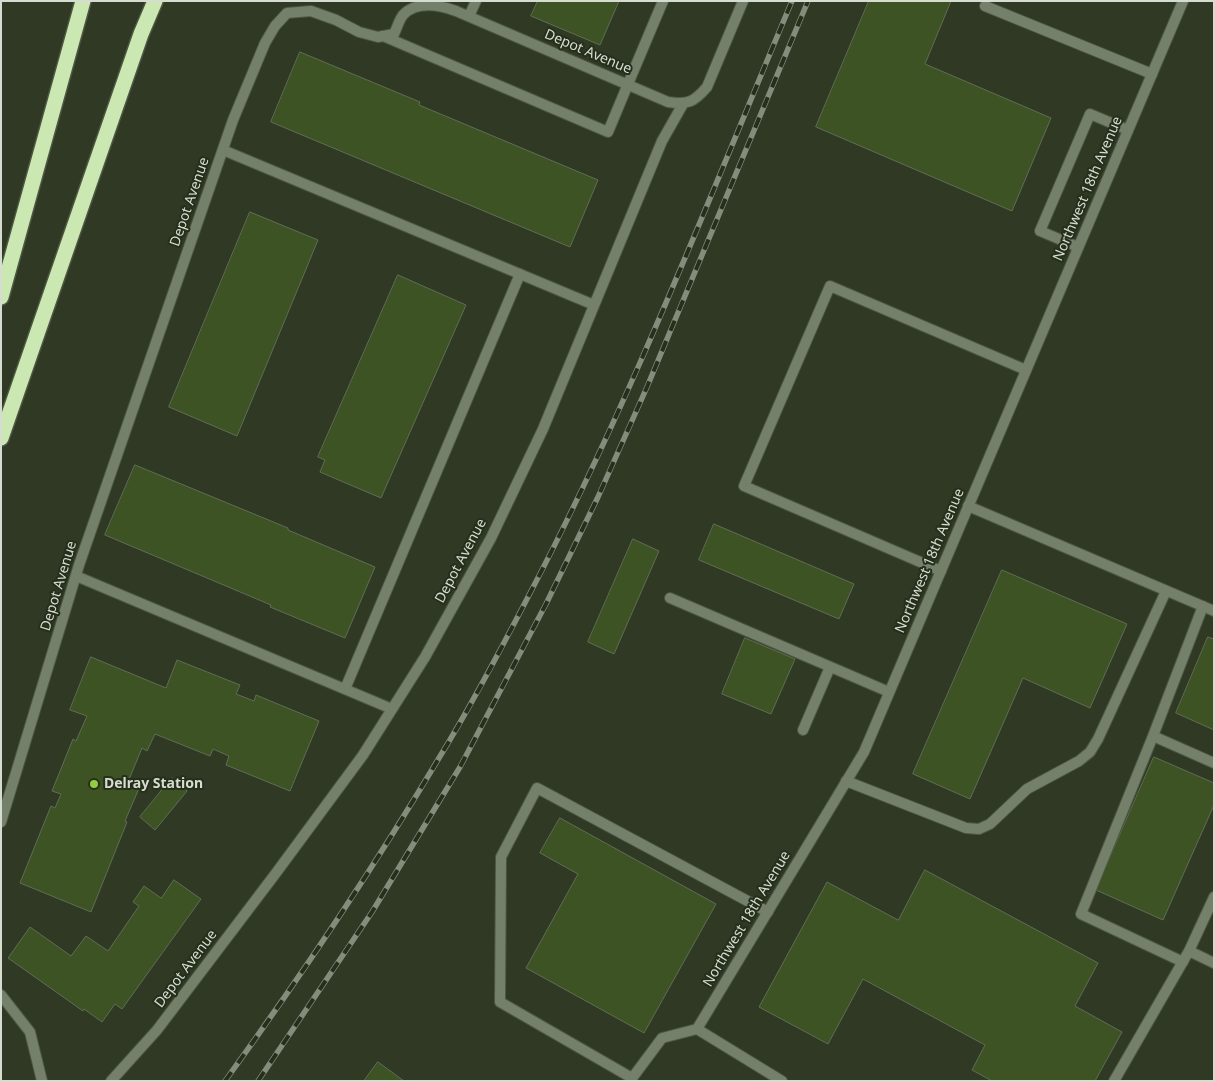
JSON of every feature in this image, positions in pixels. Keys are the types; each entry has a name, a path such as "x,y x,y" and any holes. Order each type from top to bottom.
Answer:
{"highway":[{"path":"1,297 82,1"},
{"path":"1,438 113,121 138,43 155,1"}],"street":[{"path":"469,16 476,1"},
{"path":"383,36 608,132 663,1"},
{"name":"Depot Avenue","path":"1,822 76,576 243,94 265,43 275,26 287,13 311,11 336,20 359,32 378,38 394,34 403,15 418,3 440,6 469,16 668,102 683,104 698,98 707,87 743,1"},
{"name":"Northwest 18th Avenue","path":"697,1029 864,752 1183,1"},
{"path":"984,6 1152,74"},
{"name":"Depot Avenue","path":"111,1081 157,1030 276,873 363,754 425,657 491,538 542,429 662,141 683,104"},
{"path":"1078,247 1040,231 1070,159 1090,114 1128,130"},
{"path":"223,150 594,305"},
{"path":"345,689 520,274"},
{"path":"941,571 744,486 830,286 1026,370"},
{"path":"968,506 1214,611"},
{"path":"76,576 392,709"},
{"path":"846,781 966,828 979,829 990,824 1027,789 1079,761 1090,752 1098,739 1166,591"},
{"path":"670,598 890,692"},
{"path":"1183,962 1081,914 1203,606"},
{"path":"804,730 830,667"},
{"path":"1153,736 1214,763"},
{"path":"768,912 537,788 501,856 500,1002 631,1079 662,1038 697,1029 782,1081"},
{"path":"1114,1081 1189,951 1214,897"},
{"path":"1189,951 1214,963"},
{"path":"1,996 30,1032 42,1081"}],"building":[{"path":"538,1 619,1 600,45 531,16"},
{"path":"869,1 951,1 925,64 1051,118 1012,211 816,127"},
{"path":"300,52 420,102 419,105 598,180 570,247 271,122"},
{"path":"250,212 318,240 237,436 169,407"},
{"path":"398,275 466,305 381,498 320,472 325,460 318,457"},
{"path":"135,465 288,528 288,530 375,567 345,638 105,535"},
{"path":"714,524 854,584 839,619 699,560"},
{"path":"633,539 659,551 614,654 588,642"},
{"path":"1002,570 1127,624 1090,708 1023,678 970,799 913,774"},
{"path":"1208,637 1214,639 1214,730 1176,713"},
{"path":"745,638 795,659 771,714 722,694"},
{"name":"Delray Station","path":"91,657 166,688 177,660 240,685 236,694 254,701 256,695 319,721 290,791 226,765 229,756 213,749 210,756 155,734 147,751 142,748 128,782 140,786 91,912 20,883 51,806 55,808 61,794 52,791 73,739 76,741 87,716 70,710"},
{"path":"1154,757 1214,783 1214,805 1163,920 1096,890"},
{"path":"172,778 187,791 155,830 140,817"},
{"path":"560,818 716,904 644,1033 526,968 578,874 540,853"},
{"path":"925,870 1098,963 1075,1006 1122,1032 1095,1081 992,1081 972,1070 985,1045 863,979 828,1044 759,1007 827,882 898,920"},
{"path":"174,880 201,899 122,1009 115,1004 102,1022 84,1009 83,1011 8,958 30,927 71,956 86,936 108,951 139,906 133,902 144,886 161,898"},
{"path":"378,1062 404,1081 364,1081"}],"railway":[{"path":"225,1081 309,962 388,841 462,718 507,638 565,524 634,377 792,1"},
{"path":"258,1081 372,912 460,767 546,604 598,497 647,387 808,1"}],"place":[{"name":"Delray Station","path":"94,784"}]}
